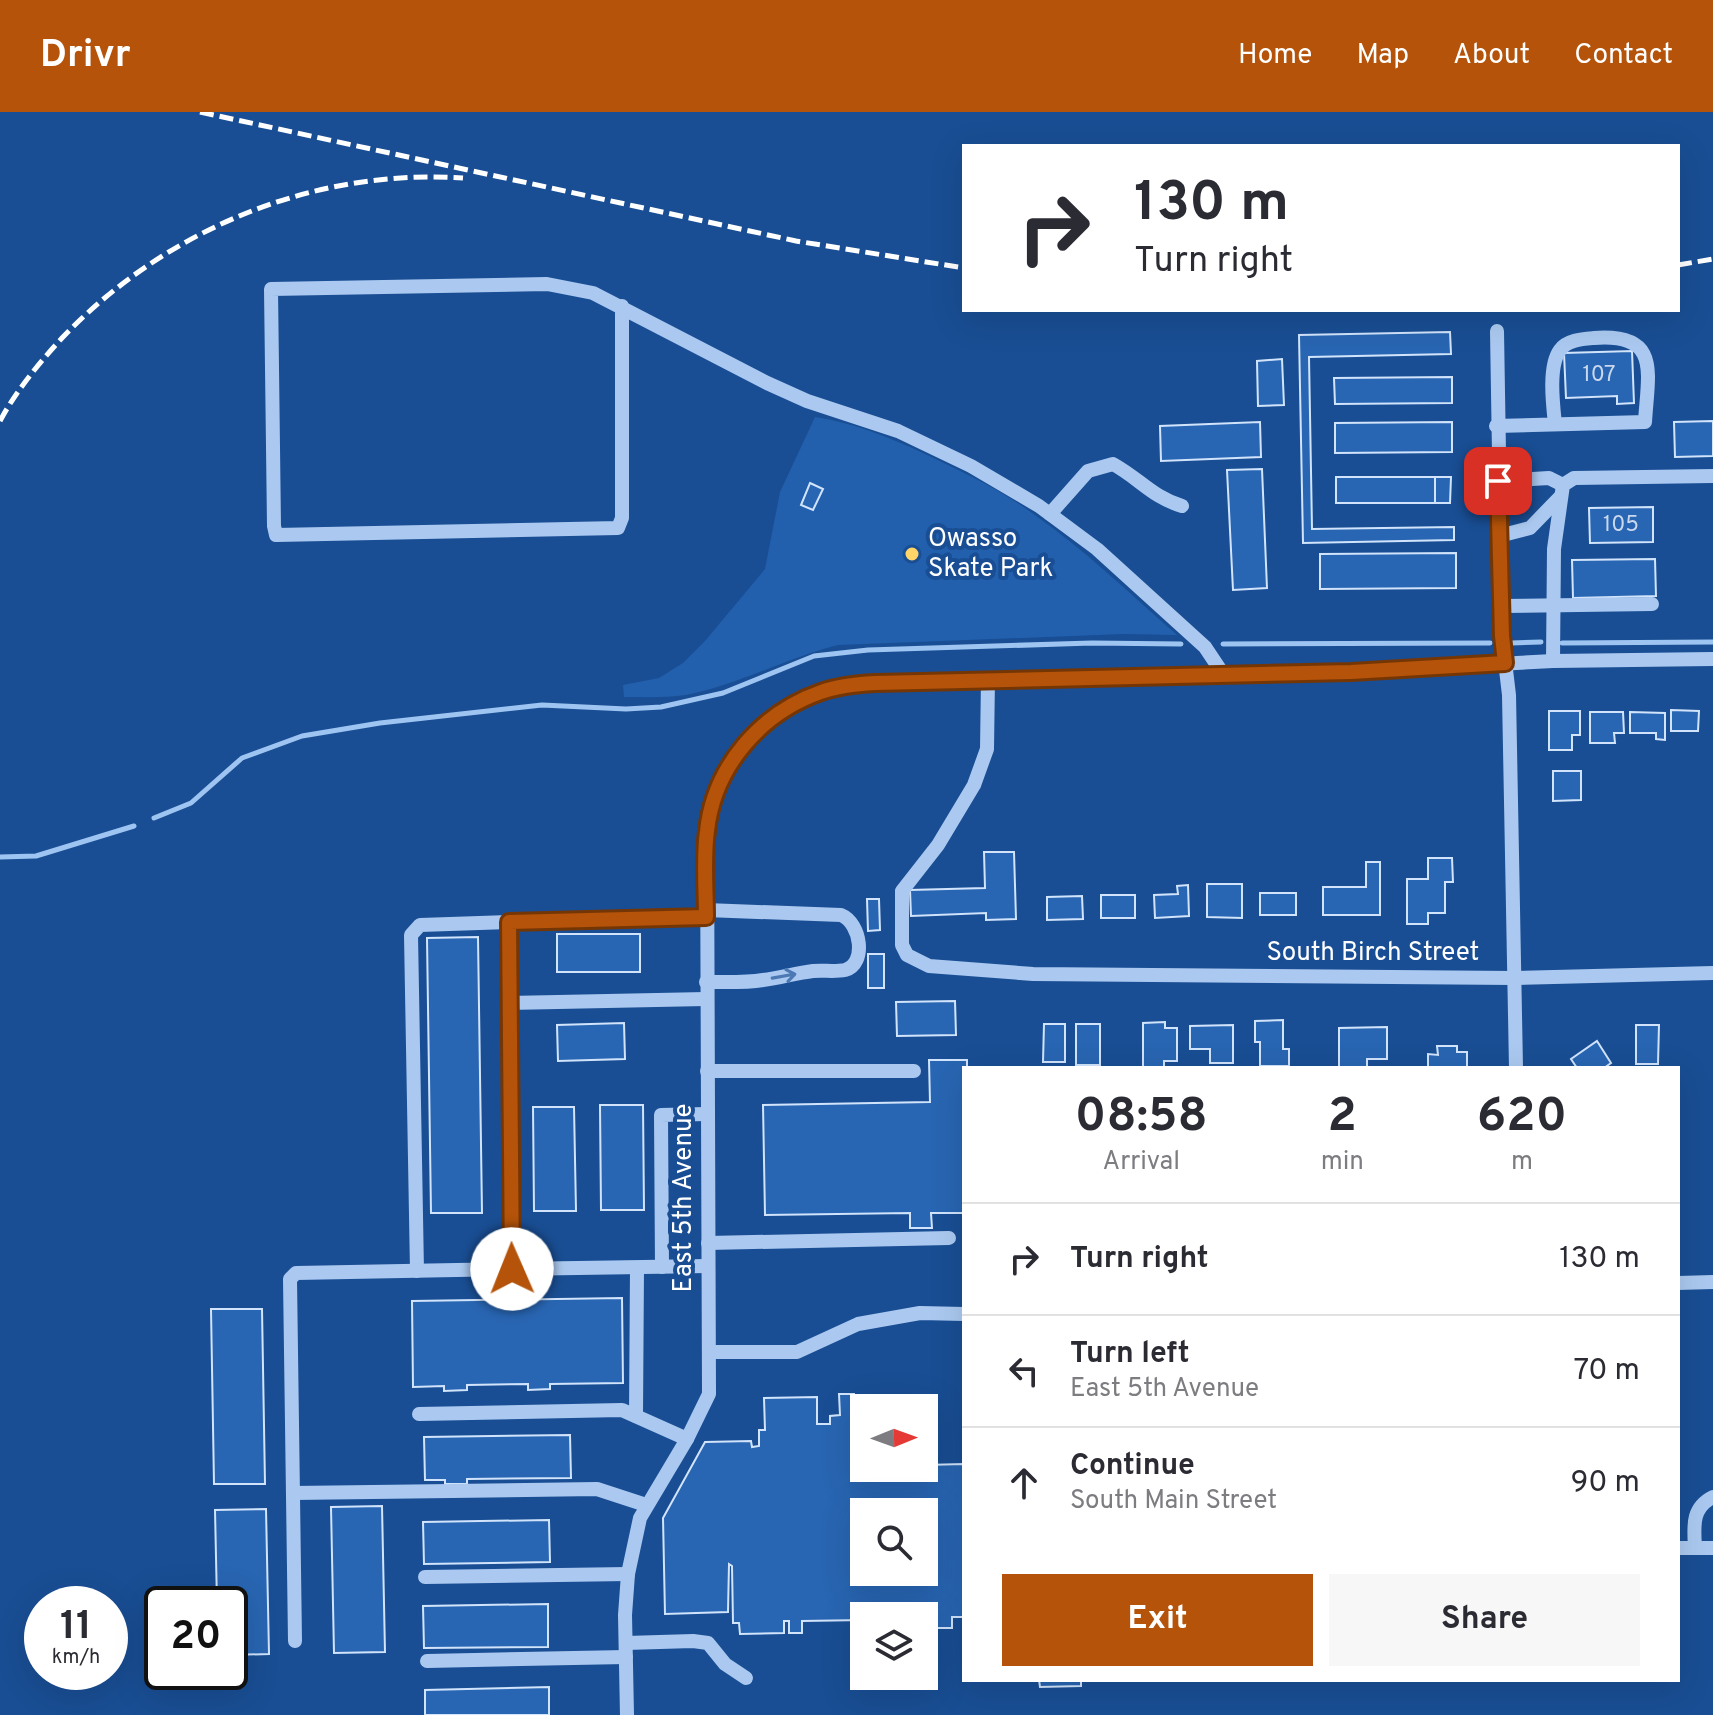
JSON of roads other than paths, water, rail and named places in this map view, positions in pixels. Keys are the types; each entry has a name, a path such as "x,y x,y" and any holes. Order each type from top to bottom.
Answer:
{"street":[{"path":"622,306 622,518 618,528 276,535 271,289 547,284 593,293 622,306 767,383 807,401 898,431 971,466 1050,514 1097,549 1205,647 1223,674"},
{"path":"1497,331 1496,426 1501,606 1509,695 1516,1066"},
{"path":"1496,426 1645,422 1648,376 1641,348 1629,339 1610,337 1569,343 1559,350 1553,378 1555,424"},
{"path":"1050,514 1088,471 1113,464 1131,474 1161,500 1182,506"},
{"path":"1499,536 1530,528 1574,478 1713,476"},
{"path":"1498,481 1549,478 1562,490"},
{"path":"1553,661 1554,549 1562,490"},
{"path":"1501,606 1652,604"},
{"name":"East 5th Avenue","path":"627,1715 628,1574 640,1518 687,1439 709,1394 707,828 729,765 764,722 803,699 850,685 988,678 1351,672 1553,661 1713,659"},
{"name":"South Birch Street","path":"988,678 987,749 974,785 938,845 902,891 902,945 907,955 929,966 1033,974 1514,978 1713,973"},
{"path":"417,1271 411,935 420,925 706,913 841,915 850,918 858,932 858,958 846,970 815,971 760,981 706,982"},
{"path":"509,922 512,1269"},
{"path":"508,1003 706,999"},
{"path":"707,1071 914,1071"},
{"path":"662,1267 661,1115 707,1114"},
{"path":"708,1243 949,1238"},
{"path":"295,1641 290,1279 296,1273 708,1266"},
{"path":"636,1416 637,1268"},
{"path":"1680,1283 1713,1282"},
{"path":"709,1352 797,1352 858,1324 920,1313 962,1314"},
{"path":"419,1414 622,1410 687,1439"},
{"path":"293,1493 597,1489 646,1505"},
{"path":"1695,1548 1694,1518 1701,1504 1713,1497"},
{"path":"1680,1548 1713,1548"},
{"path":"425,1577 628,1574"},
{"path":"427,1661 626,1650 693,1641 708,1643 725,1664 746,1678"}],"waterway":[{"path":"1511,643 1541,642"},
{"path":"1562,643 1713,642"},
{"path":"154,818 191,803 242,758 302,736 380,723 542,705 626,709 661,707 723,693 814,656 868,650 1092,643 1181,644"},
{"path":"1223,644 1490,643"},
{"path":"0,857 36,856 134,826"}],"railway":[{"path":"200,112 796,241 962,268"},
{"path":"0,421 28,378 62,338 103,300 147,266 195,237 245,214 297,196 352,184 407,178 463,178"},
{"path":"1680,265 1713,259"}],"place":[{"name":"Owasso Skate Park","path":"912,554"}]}
